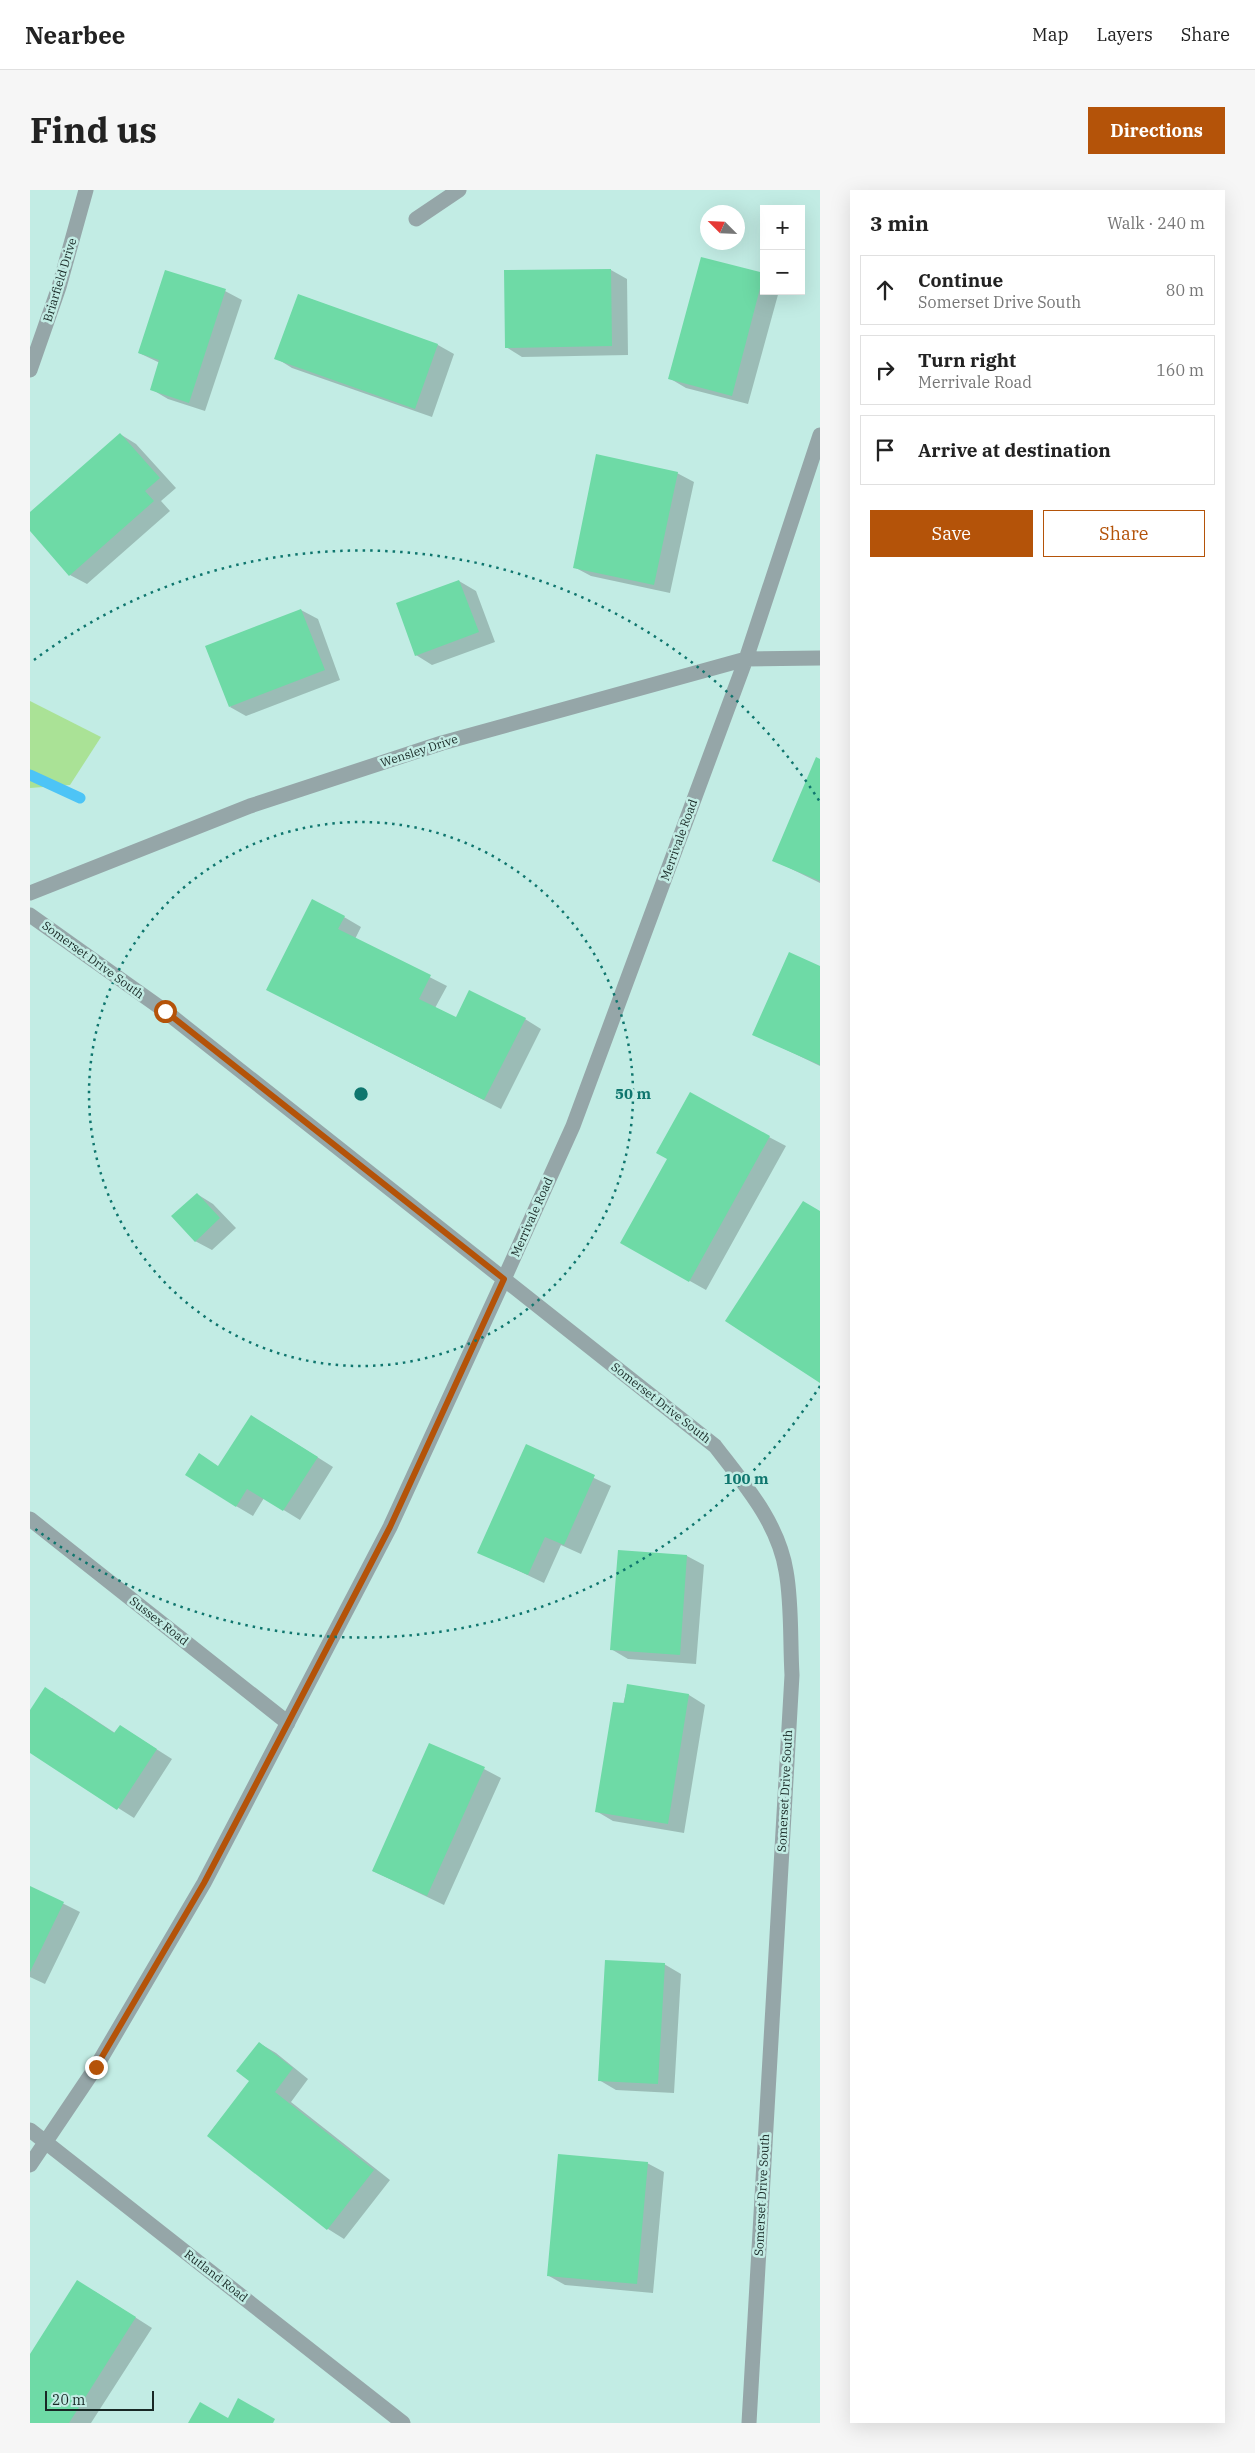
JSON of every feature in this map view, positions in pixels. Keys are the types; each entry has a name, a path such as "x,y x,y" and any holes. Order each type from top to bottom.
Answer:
{"street":[{"name":"Briarfield Drive","path":"30,370 59,287 86,190"},
{"path":"416,219 459,190"},
{"name":"Merrivale Road","path":"30,2166 96,2067 204,1883 390,1527 504,1279 573,1126 746,659 820,435"},
{"name":"Wensley Drive","path":"30,894 259,803 442,743 746,659 820,658"},
{"name":"Somerset Drive South","path":"30,915 165,1011 715,1446 757,1501 773,1530 786,1570 792,1674 749,2423"},
{"name":"Sussex Road","path":"30,1519 288,1723"},
{"name":"Rutland Road","path":"30,2130 403,2423"}],"green space":[{"path":"30,701 101,737 70,785 30,788"}],"building":[{"path":"701,257 760,272 760,288 732,396 668,379"},
{"path":"611,269 612,346 505,348 504,270"},
{"path":"165,270 226,289 189,403 150,390 159,360 138,353"},
{"path":"298,294 438,344 415,409 274,359"},
{"path":"120,433 160,478 145,491 154,501 69,576 30,531 30,512"},
{"path":"596,454 678,472 654,585 573,568"},
{"path":"459,580 479,632 415,656 396,603"},
{"path":"301,609 325,670 229,707 205,646"},
{"path":"816,757 820,759 820,881 772,861"},
{"path":"312,899 345,916 338,929 431,975 419,999 456,1017 469,990 526,1018 484,1100 266,990"},
{"path":"789,952 820,966 820,1065 752,1035"},
{"path":"690,1092 770,1136 689,1282 620,1243 667,1159 656,1153"},
{"path":"197,1193 220,1218 195,1242 171,1216"},
{"path":"803,1201 820,1211 820,1383 725,1321"},
{"path":"251,1415 318,1457 283,1511 247,1489 236,1507 185,1475 199,1453 218,1466"},
{"path":"526,1444 595,1475 564,1545 545,1537 528,1575 477,1553"},
{"path":"618,1550 687,1555 680,1655 610,1650"},
{"path":"627,1684 689,1694 668,1824 595,1812 613,1702 624,1703"},
{"path":"45,1687 114,1733 120,1725 157,1749 117,1810 30,1753 30,1710"},
{"path":"429,1743 485,1767 427,1896 372,1871"},
{"path":"30,1886 64,1902 30,1972"},
{"path":"605,1960 665,1963 658,2084 598,2081"},
{"path":"259,2042 293,2068 275,2092 374,2170 327,2230 207,2136 249,2081 236,2071"},
{"path":"558,2154 648,2162 637,2284 547,2276"},
{"path":"77,2280 136,2317 69,2423 30,2423 30,2354"},
{"path":"238,2398 275,2419 273,2423 188,2423 200,2402 228,2418"}],"waterway":[{"path":"30,775 80,798"}],"route":[{"path":"96,2067 204,1883 390,1527 504,1279 165,1011"}]}
